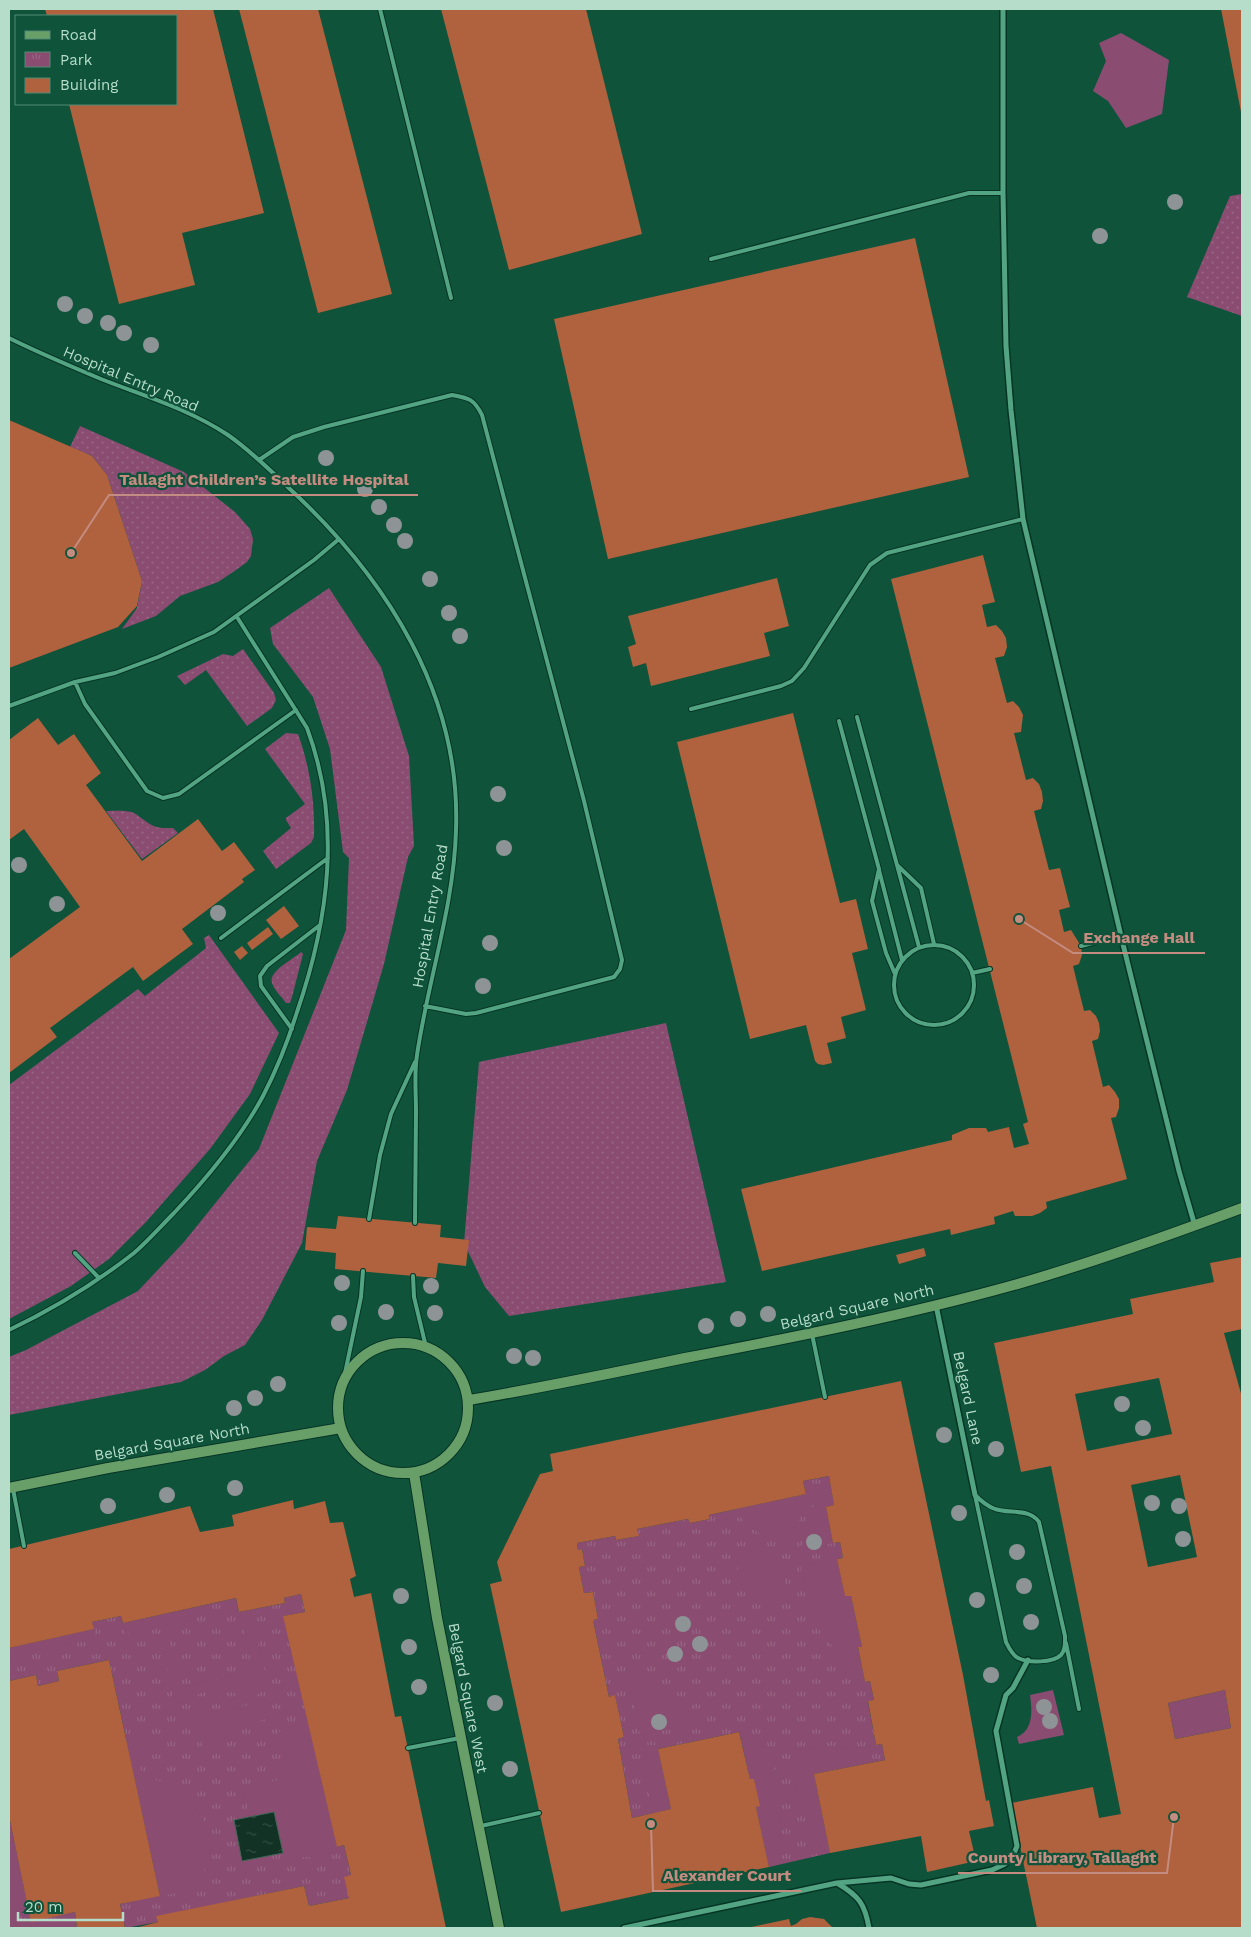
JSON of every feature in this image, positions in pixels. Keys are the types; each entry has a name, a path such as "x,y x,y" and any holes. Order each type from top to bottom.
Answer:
{"street":[{"path":"1003,9 1003,194 1006,346 1023,519 1120,936 1195,1226"},
{"name":"Belgard Square North","path":"469,1400 812,1334 936,1305 1024,1282 1141,1246 1242,1208"},
{"name":"Belgard Lane","path":"936,1305 975,1495"},
{"path":"394,1343 414,1343 434,1350 451,1362 463,1380 469,1400 468,1420 461,1440 447,1458 427,1470 405,1475 382,1471 362,1461 351,1448 340,1428 338,1409 344,1378 357,1361 374,1349 394,1343"},
{"name":"Belgard Square North","path":"10,1487 340,1428"},
{"name":"Belgard Square West","path":"414,1473 437,1618 499,1928"},
{"path":"624,1928 837,1883 891,1878 909,1884 921,1884 992,1870 1005,1864 1013,1856 1017,1846 996,1731 1006,1696 1013,1688 1028,1660"},
{"path":"837,1883 851,1892 862,1903 866,1909 870,1928"}],"lane":[{"path":"380,9 451,298"},
{"path":"711,259 969,194 1003,194"},
{"name":"Hospital Entry Road","path":"9,338 99,378 169,404 228,435 259,460 339,539 382,592 404,626 423,666 439,707 451,748 456,803 456,830 454,864 416,1060 415,1223"},
{"path":"259,460 293,437 324,427 452,396 464,397 476,402 482,415 584,801 622,960 620,968 614,977 476,1013 466,1014 425,1006"},
{"path":"691,709 768,690 792,681 804,668 870,565 887,553 1023,519"},
{"path":"9,706 75,682 115,673 158,657 214,632 314,560 339,539"},
{"path":"9,1330 99,1278 135,1252 193,1193 219,1162 262,1098 279,1064 310,974 320,925 328,858 327,811 313,745 307,728 237,617"},
{"path":"75,682 85,704 147,791 163,798 179,794 296,710"},
{"path":"857,717 919,947"},
{"path":"839,721 902,960"},
{"path":"221,938 328,858"},
{"path":"897,865 921,888 934,944"},
{"path":"879,869 872,901 886,953 895,974"},
{"path":"292,1029 261,986 260,976 267,966 320,925"},
{"path":"1082,946 1120,936"},
{"path":"934,944 947,946 958,952 967,962 972,973 974,986 972,999 965,1011 954,1019 942,1024 928,1024 915,1020 904,1012 897,1001 894,987 895,974 902,960 919,947 934,944"},
{"path":"972,973 990,968"},
{"name":"Hospital Entry Road","path":"369,1219 380,1155 391,1114 416,1060"},
{"path":"75,1253 99,1278"},
{"path":"344,1378 361,1297 363,1271"},
{"path":"413,1276 414,1297 426,1347"},
{"path":"812,1334 825,1397"},
{"path":"10,1487 24,1546"},
{"path":"975,1495 983,1503 994,1509 1031,1515 1039,1522 1065,1636 1079,1709"},
{"path":"975,1495 1006,1642 1012,1653 1018,1658 1028,1660 1053,1659 1064,1650 1065,1636"},
{"path":"408,1748 460,1738"},
{"path":"478,1826 539,1813"}],"green space":[{"path":"1121,33 1169,60 1162,114 1126,128 1108,101 1093,91 1106,61 1099,43"},
{"path":"1242,194 1242,316 1187,297 1230,196"},
{"path":"80,426 184,472 235,512 250,529 253,539 251,556 247,562 218,582 180,596 156,616 122,629 137,608 142,581 107,475 92,456 70,447"},
{"path":"329,588 381,667 409,756 414,846 408,857 384,964 347,1090 317,1161 302,1243 262,1320 245,1345 224,1356 205,1370 181,1382 9,1415 9,1357 26,1350 138,1291 184,1242 259,1149 346,930 349,858 343,852 330,749 313,697 273,644 270,628"},
{"path":"243,649 274,693 276,700 272,708 247,726 206,670 185,685 177,676 223,654 233,656"},
{"path":"286,733 298,734 306,759 313,798 314,837 311,843 276,869 263,851 291,828 286,818 305,804 265,749"},
{"path":"106,811 131,812 152,825 160,828 173,828 178,833 142,859"},
{"path":"209,935 279,1033 250,1094 210,1149 146,1222 109,1259 71,1286 9,1319 9,1085 138,989 145,996 206,948 204,938"},
{"path":"301,952 303,954 292,997 290,1003 286,1003 274,988 272,979 282,966"},
{"path":"666,1023 726,1282 509,1316 485,1287 464,1243 479,1062"},
{"path":"829,1476 834,1505 826,1507 833,1543 840,1542 843,1558 837,1559 845,1595 851,1596 862,1647 858,1648 865,1682 870,1681 874,1700 868,1702 876,1745 882,1744 885,1760 814,1774 830,1853 769,1867 756,1807 759,1806 754,1779 750,1779 739,1732 658,1749 671,1809 632,1818 618,1739 624,1737 615,1696 609,1697 593,1620 598,1619 593,1592 584,1593 579,1567 585,1566 582,1549 578,1550 577,1543 615,1536 616,1540 638,1536 637,1529 688,1519 690,1523 710,1519 709,1515 806,1494 803,1481"},
{"path":"829,1476 834,1505 826,1507 833,1543 800,1551 812,1509"},
{"path":"806,1494 803,1513 790,1530 789,1539 781,1542 749,1526 736,1509"},
{"path":"751,1550 761,1551 769,1556 781,1569 785,1587 782,1605 779,1606 760,1588 742,1586 738,1565 742,1556"},
{"path":"837,1559 845,1595 851,1596 862,1647 858,1648 865,1682 855,1684 844,1661 819,1629 805,1593 801,1567"},
{"path":"301,1594 305,1612 284,1616 337,1847 344,1845 351,1875 349,1898 309,1906 304,1886 157,1917 158,1922 125,1928 120,1904 160,1895 109,1660 57,1671 59,1681 38,1686 36,1675 9,1681 9,1648 93,1629 92,1622 121,1616 123,1623 236,1598 239,1612 285,1603 284,1598"},
{"path":"193,1608 196,1619 125,1634 123,1623"},
{"path":"253,1623 266,1676 262,1692 246,1695 212,1690 203,1692 179,1704 174,1702 162,1640 169,1639 182,1687 254,1671 243,1626"},
{"path":"94,1629 95,1639 9,1657 9,1648"},
{"path":"625,1661 643,1673 657,1696 672,1702 681,1702 694,1717 706,1722 640,1735"},
{"path":"1053,1690 1064,1735 1019,1744 1017,1737 1023,1734 1031,1719 1030,1695"},
{"path":"1225,1690 1231,1728 1175,1739 1168,1703"},
{"path":"271,1701 274,1717 251,1723 234,1731 220,1743 206,1762 195,1715"},
{"path":"308,1721 338,1850 326,1855 296,1857 283,1853 274,1812 250,1816 243,1787 288,1778 278,1732"},
{"path":"740,1732 768,1750 782,1793 781,1832 769,1867 756,1807 759,1806 754,1779 750,1779"},
{"path":"136,1738 148,1740 155,1746 145,1750 140,1756 143,1774 172,1786 181,1792 197,1809 207,1830 210,1840 210,1851 207,1863 197,1882 192,1888 187,1890 160,1896 126,1740"},
{"path":"646,1745 654,1745 658,1749 671,1809 654,1813 644,1770 643,1761"},
{"path":"830,1746 852,1750 877,1761 814,1774 830,1853 822,1850 817,1843 797,1800 793,1779 802,1754 812,1748"},
{"path":"9,1816 31,1921 75,1912 77,1928 9,1928"},
{"path":"14,1841 31,1922 19,1913 9,1900 9,1843"}],"water":[{"path":"274,1812 283,1853 242,1861 234,1820"}],"building":[{"path":"45,9 213,9 264,213 182,233 195,285 119,304 69,105 178,105 178,15 47,15"},
{"path":"239,9 318,9 392,294 318,313"},
{"path":"441,9 586,9 642,234 509,270"},
{"path":"1221,9 1242,9 1242,112 1241,112"},
{"path":"915,238 969,477 608,559 554,319"},
{"path":"9,420 92,456 107,475 142,581 137,606 118,627 9,668"},
{"path":"983,555 995,602 982,605 987,627 996,625 1006,638 1007,647 1004,656 995,658 1007,703 1013,701 1023,715 1021,732 1014,733 1026,780 1033,778 1039,784 1042,792 1043,801 1041,809 1034,811 1049,870 1060,868 1070,907 1059,910 1064,932 1071,930 1081,946 1082,955 1079,964 1073,966 1084,1011 1090,1010 1096,1016 1099,1023 1098,1039 1092,1041 1103,1087 1109,1085 1119,1099 1116,1117 1111,1118 1127,1179 1046,1202 1047,1208 1032,1216 1015,1216 1013,1211 994,1217 995,1224 951,1235 950,1229 762,1271 741,1189 952,1140 952,1135 969,1128 986,1128 988,1132 1009,1127 1014,1148 1029,1144 1023,1124 1028,1122 891,579"},
{"path":"777,578 789,626 764,633 770,656 651,686 646,663 633,667 628,647 636,644 628,616"},
{"path":"793,713 840,903 856,899 868,949 852,953 866,1010 841,1017 846,1038 827,1043 832,1063 823,1065 815,1061 806,1025 750,1039 677,742"},
{"path":"38,718 58,745 74,734 101,773 86,785 142,861 198,819 222,851 234,842 255,870 242,879 244,882 182,929 193,944 143,981 133,967 50,1028 57,1037 9,1073 9,959 80,907 24,829 9,840 9,740"},
{"path":"284,906 299,926 281,939 266,920"},
{"path":"268,927 273,934 252,950 247,943"},
{"path":"242,946 248,953 240,960 234,952"},
{"path":"338,1216 441,1225 440,1237 469,1240 466,1266 438,1263 436,1278 335,1269 336,1253 305,1250 307,1227 336,1229"},
{"path":"924,1248 926,1256 899,1264 896,1255"},
{"path":"1242,1257 1242,1329 1224,1333 1242,1397 1242,1928 1037,1928 1011,1803 1093,1787 1099,1818 1121,1814 1051,1466 1021,1472 994,1343 1133,1314 1130,1299 1214,1282 1210,1263","holes":["1159,1378 1172,1434 1087,1451 1075,1394","1180,1475 1197,1557 1148,1567 1131,1485","1225,1690 1231,1728 1175,1739 1168,1703"]},
{"path":"901,1381 963,1675 986,1801 989,1800 994,1826 969,1831 976,1861 927,1872 921,1836 830,1853 814,1774 885,1760 882,1744 876,1745 868,1701 874,1700 870,1681 865,1682 858,1647 862,1647 851,1596 845,1596 837,1559 843,1558 840,1542 833,1543 826,1507 834,1505 829,1476 803,1481 806,1494 709,1515 710,1519 690,1523 688,1519 637,1529 639,1536 616,1540 615,1536 577,1543 578,1550 582,1549 585,1566 579,1567 584,1593 593,1592 598,1619 593,1620 609,1697 615,1695 624,1737 618,1739 632,1818 671,1809 658,1749 739,1732 750,1779 754,1779 760,1806 756,1807 769,1867 561,1912 490,1584 502,1581 497,1562 540,1474 553,1471 550,1454"},
{"path":"293,1500 294,1509 325,1501 330,1523 343,1522 356,1576 350,1579 354,1597 371,1593 395,1717 401,1716 446,1928 135,1928 158,1922 156,1916 304,1886 309,1906 349,1898 344,1877 351,1875 344,1845 337,1847 283,1616 305,1612 301,1594 284,1598 285,1603 239,1612 236,1598 123,1623 121,1616 92,1622 94,1629 9,1648 9,1549 190,1506 200,1532 234,1526 232,1515"},
{"path":"109,1660 160,1896 120,1904 125,1928 77,1928 75,1912 31,1922 9,1816 9,1681 36,1675 38,1686 59,1681 57,1671"},
{"path":"810,1917 824,1919 833,1928 747,1928 789,1919 791,1926 802,1919"}],"place":[{"name":"Tallaght Children’s Satellite Hospital","path":"71,553"},
{"name":"Exchange Hall","path":"1019,919"},
{"name":"County Library, Tallaght","path":"1174,1817"},
{"name":"Alexander Court","path":"651,1824"}]}
